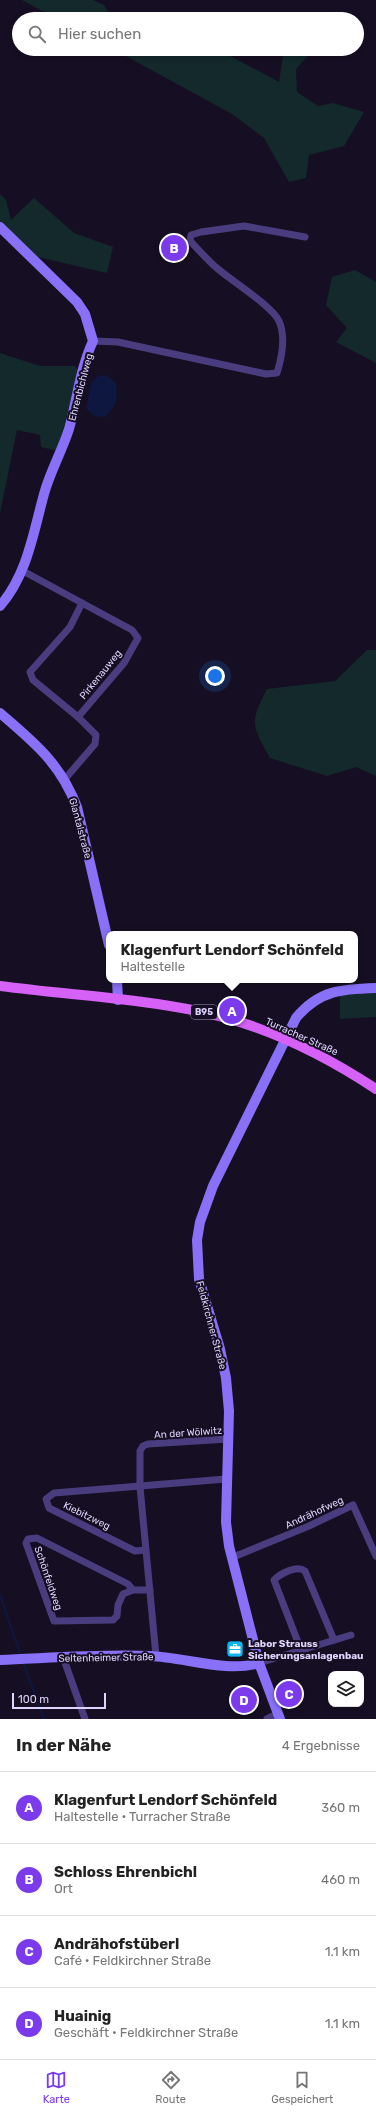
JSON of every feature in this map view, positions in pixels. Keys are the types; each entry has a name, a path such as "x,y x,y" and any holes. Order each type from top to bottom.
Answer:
{"main road":[{"path":"0,227 77,302 85,314 93,341"},
{"name":"Ehrenbichlweg","path":"0,606 13,590 23,571 46,487 68,430 85,358 93,341"},
{"name":"Glantalstraße","path":"0,713 28,735 50,758 64,780 77,807 106,932"},
{"path":"117,983 118,1000"},
{"name":"Turracher Straße","path":"0,986 203,1012 286,1039 346,1069 376,1088"},
{"name":"Feldkirchner Straße","path":"279,1717 259,1663 231,1558 226,1522 229,1411 226,1378 220,1349 199,1279 197,1240 200,1222 213,1186 296,1018 306,1006 319,997 349,989 376,988"},
{"name":"Seltenheimer Straße","path":"0,1660 122,1655 156,1656 243,1667 259,1663"}],"street":[{"name":"Ehrenbichlweg","path":"93,341 118,342 266,374 277,373 282,354 279,320 266,307 217,269 190,241 191,235 200,232 244,226 305,237"},
{"path":"23,571 82,603 70,627 30,672 33,680 93,730 97,739 95,744 64,780"},
{"name":"Pirkenauweg","path":"78,717 124,663 138,638 132,630 82,603"},
{"name":"An der Wölwitz","path":"140,1487 140,1451 143,1446 148,1444 228,1439"},
{"path":"156,1656 140,1487 226,1479"},
{"name":"Kiebitzweg","path":"140,1487 54,1493 46,1499 49,1508 136,1550 146,1550"},
{"name":"Andrähofweg","path":"231,1558 308,1526 353,1505 376,1556"},
{"name":"Schönfeldweg","path":"37,1538 128,1584 133,1590 123,1594 118,1605 117,1616 113,1620 54,1621 26,1543 28,1539 37,1538"},
{"path":"301,1650 274,1580 278,1576 296,1569 300,1568 305,1571 334,1640"},
{"path":"133,1590 150,1590"},
{"path":"259,1663 351,1635"},
{"path":"63,1658 85,1719"},
{"path":"267,1719 279,1717"}],"green space":[{"path":"22,0 93,0 104,5 108,12 44,12"},
{"path":"126,56 230,56 279,82 283,56 308,56 296,69 297,92 318,106 333,103 364,112 344,146 309,155 306,178 289,182 264,138 232,114"},
{"path":"0,194 6,200 11,220 34,198 74,233 113,247 107,273 25,254 0,229"},
{"path":"355,270 376,282 376,363 336,342 347,328 326,305 332,277"},
{"path":"0,353 40,366 75,366 78,370 58,451 41,447 40,435 17,430 0,513"},
{"path":"367,650 376,650 376,776 356,767 327,776 270,758 259,738 255,724 257,710 267,689 335,681"},
{"path":"376,992 376,1017 340,1019 340,995"}],"water":[{"path":"106,375 116,383 116,402 105,417 94,416 86,408 91,383 98,376"}],"waterway":[{"path":"0,1595 21,1656"},
{"path":"23,1662 44,1719"}],"place":[{"name":"Schloss Ehrenbichl","path":"174,248"},
{"name":"Klagenfurt Lendorf Schönfeld","path":"232,1011"},
{"name":"Labor Strauss Sicherungsanlagenbau","path":"235,1649"},
{"name":"Andrähofstüberl","path":"289,1694"},
{"name":"Huainig","path":"244,1700"}]}
